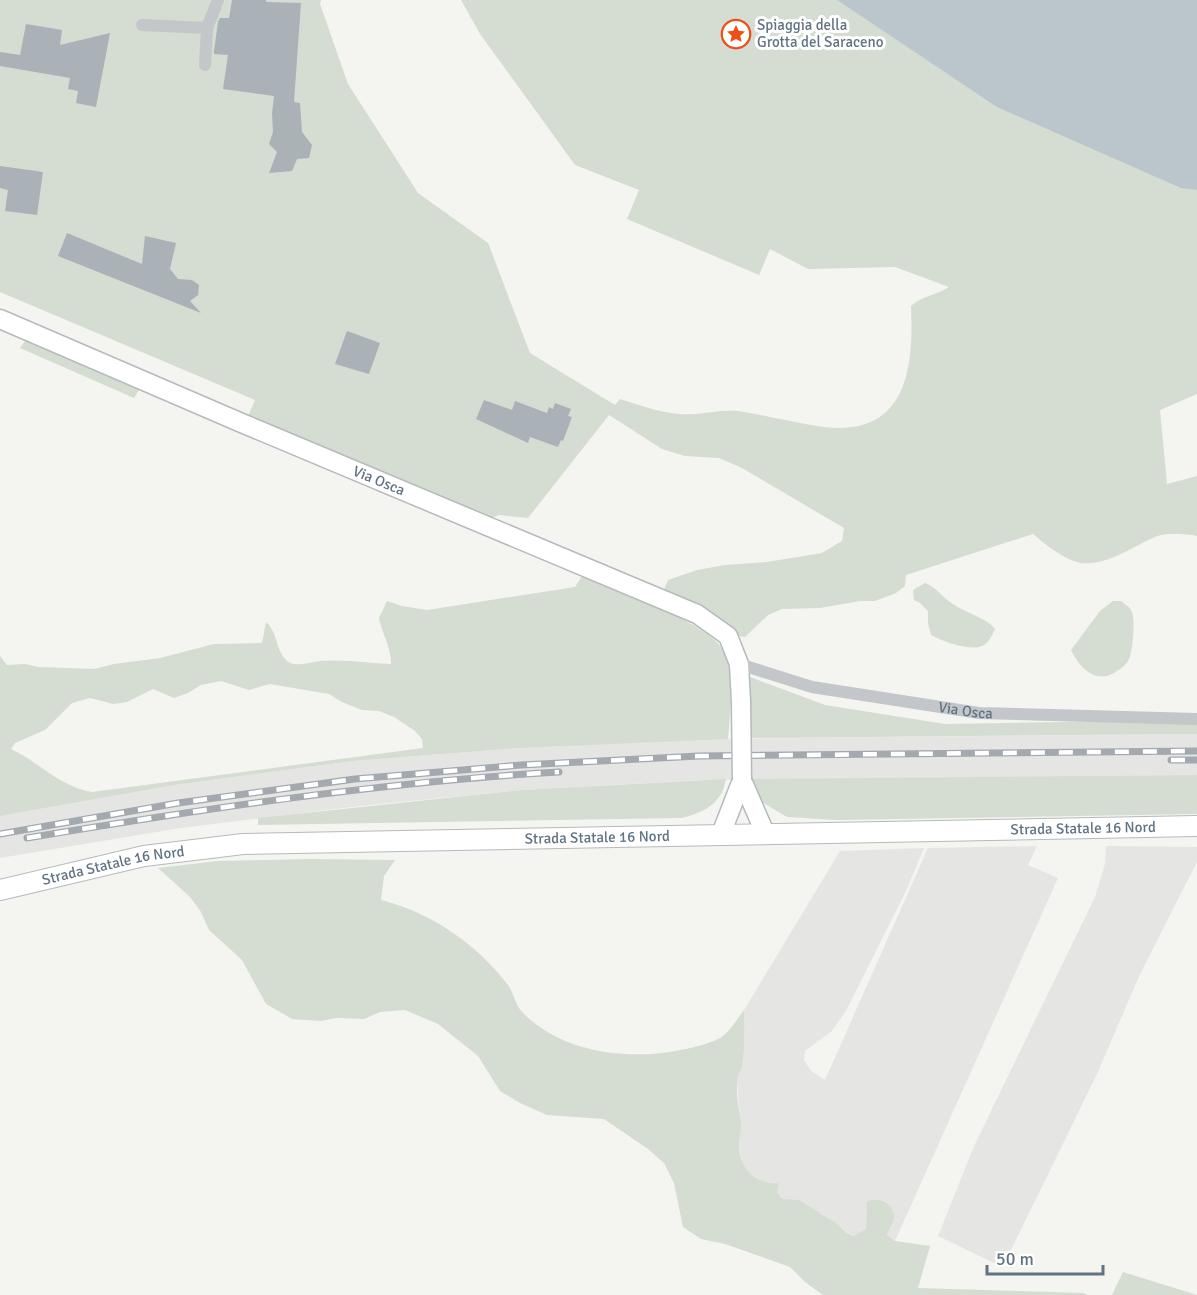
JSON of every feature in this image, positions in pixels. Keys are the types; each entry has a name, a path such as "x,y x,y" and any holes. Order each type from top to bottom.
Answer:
{"main road":[{"name":"Strada Statale 16 Nord","path":"0,890 144,856 243,844 1197,826"}],"street":[{"path":"205,65 207,28 218,0"},
{"path":"141,25 207,28"},
{"name":"Via Osca","path":"0,319 255,429 698,614 728,636 739,664 741,780"},
{"name":"Via Osca","path":"739,664 812,687 979,713 1197,719"},
{"path":"741,780 765,833"},
{"path":"721,834 741,780"}],"shaded area":[{"path":"0,0 321,0 320,4 348,84 418,193 488,243 530,353 615,405 620,399 678,414 737,411 823,427 851,427 872,421 888,410 899,395 910,354 911,306 949,287 895,267 808,269 770,249 759,275 627,219 639,190 575,165 480,34 461,0 839,0 1197,184 1197,394 1160,410 1167,484 1197,476 1197,536 1160,535 1110,558 1081,563 1062,555 1033,534 906,575 905,586 896,593 875,601 860,601 820,608 782,609 768,615 745,637 739,636 726,626 663,592 668,580 697,570 725,565 767,562 822,553 842,541 844,528 742,468 719,458 685,456 662,449 609,415 528,518 499,515 491,518 248,416 255,400 0,292"},
{"path":"837,0 1197,0 1197,190 1181,188 997,107"},
{"path":"25,341 139,390 134,398 20,348"},
{"path":"582,576 616,589 684,620 718,643 726,655 730,673 728,739 520,748 353,761 175,785 0,816 0,656 7,665 25,664 38,667 94,669 160,658 214,644 262,643 266,622 273,631 285,659 292,664 338,660 391,664 390,651 379,618 387,601 427,610 575,587","holes":["221,681 249,690 270,684 329,694 362,710 379,711 394,717 415,731 422,739 423,748 92,792 69,785 11,749 15,743 45,730 72,703 90,698 113,704 127,702 153,689 174,698 201,685"]},
{"path":"925,583 958,607 991,625 995,629 987,643 974,648 961,646 931,635 928,611 914,600 913,590"},
{"path":"1113,601 1121,601 1133,614 1131,651 1128,661 1122,668 1107,676 1094,675 1083,668 1071,650 1100,611"},
{"path":"750,677 825,705 945,724 1197,720 1197,734 750,738"},
{"path":"1197,734 1197,775 701,780 522,790 360,806 181,828 0,858 0,816 175,785 353,761 520,748 698,739"},
{"path":"1197,775 1197,814 837,820 787,817 760,801 750,779"},
{"path":"726,779 724,788 716,801 704,810 681,818 258,825 258,818 522,790"},
{"path":"1037,846 1028,865 1058,878 895,1241 887,1235 891,1227 866,1213 866,1229 855,1236 846,1233 823,1214 782,1199 777,1192 779,1183 768,1184 758,1180 747,1171 739,1146 741,1128 737,1082 745,1035 744,1010 840,851 924,848 906,891 846,1011 832,1031 805,1051 804,1060 811,1071 825,1080 928,848"},
{"path":"1106,846 1197,847 1197,862 1141,972 1097,1074 1008,1256 1000,1266 938,1236 974,1146 1095,897 1105,864"},
{"path":"395,860 384,876 381,900 399,905 435,921 467,943 496,970 508,985 523,1013 556,1037 575,1045 615,1053 656,1054 676,1051 720,1038 744,1010 744,1052 737,1089 741,1125 739,1144 742,1161 750,1174 763,1181 779,1183 777,1192 782,1199 799,1200 836,1223 846,1233 854,1236 866,1229 867,1202 880,1200 888,1204 894,1216 887,1235 895,1241 930,1246 918,1288 1088,1295 823,1295 790,1267 725,1244 701,1239 683,1227 674,1183 664,1163 648,1149 604,1119 547,1115 520,1103 500,1091 478,1056 438,1024 405,1010 380,1012 364,1019 336,1018 321,1021 292,1019 266,1004 242,960 209,930 201,912 190,897 158,868 218,861"},
{"path":"1123,1272 1197,1295 1112,1295"}],"building":[{"path":"232,0 301,3 294,102 300,103 302,132 312,145 309,158 297,159 292,171 269,173 277,152 269,144 273,132 274,96 223,89 228,55 214,54 214,51 218,22 220,18 229,18"},
{"path":"26,24 62,30 60,45 110,33 96,107 76,103 78,91 68,89 70,78 0,66 0,52 20,55"},
{"path":"0,166 43,172 37,215 5,211 8,190 0,188"},
{"path":"67,233 142,264 145,236 176,243 170,269 178,279 192,280 199,285 198,295 190,301 201,313 58,256"},
{"path":"347,331 380,343 369,374 335,364"},
{"path":"484,400 512,410 515,401 547,413 549,407 553,409 555,403 571,409 568,416 572,417 563,441 561,440 558,447 530,437 528,443 476,419"}],"railway":[{"path":"0,834 178,803 355,779 521,765 699,756 1197,751"},
{"path":"1171,760 1197,760"},
{"path":"27,838 292,798 426,782 559,772"}],"place":[{"name":"Spiaggia della Grotta del Saraceno","path":"736,34"}]}
